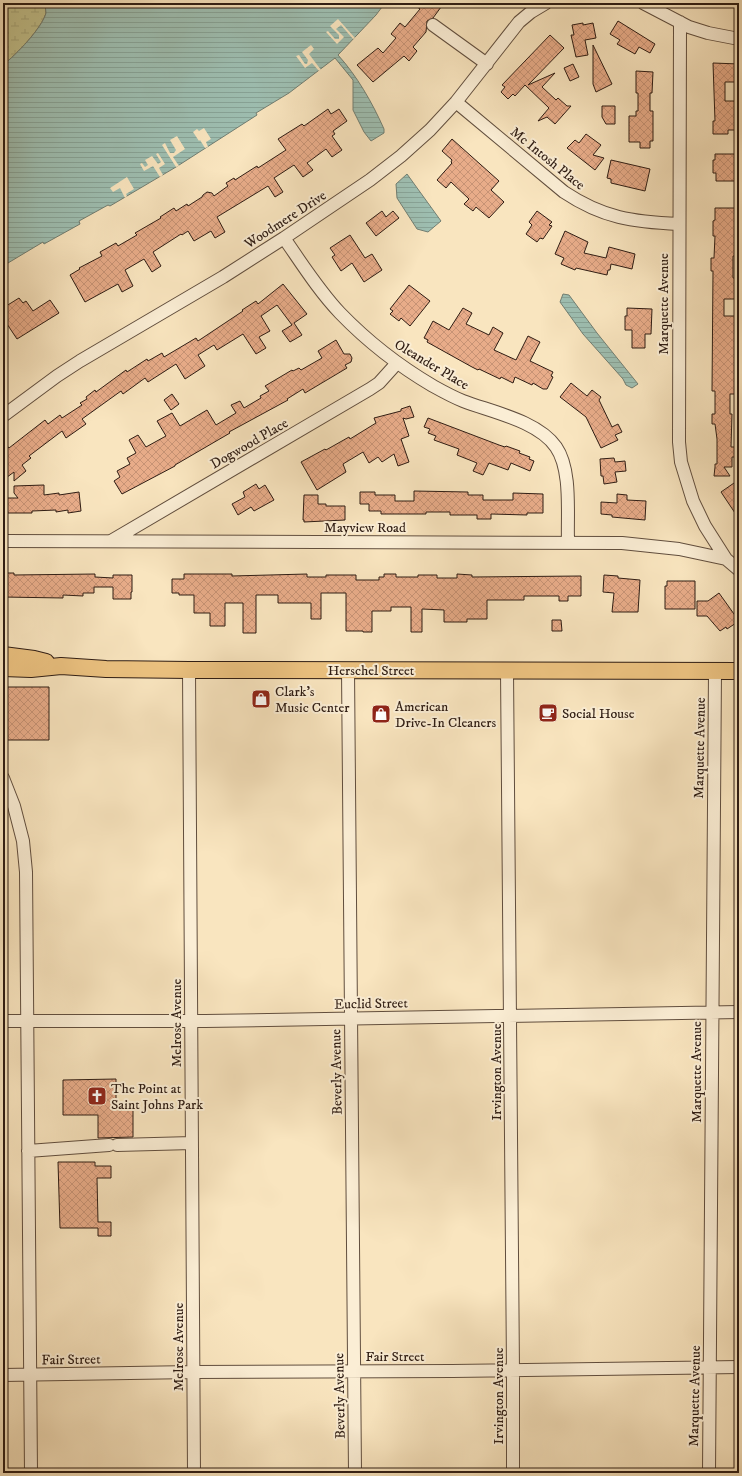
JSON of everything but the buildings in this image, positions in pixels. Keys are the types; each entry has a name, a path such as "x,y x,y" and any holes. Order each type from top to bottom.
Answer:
{"main road":[{"path":"3,655 34,659 61,666"},
{"name":"Herschel Street","path":"3,668 32,669 61,666 106,669 189,670 739,671"}],"street":[{"name":"Woodmere Drive","path":"3,416 80,361 223,277 370,180 401,156 430,130 456,102 519,22 531,12 546,3"},
{"path":"643,3 680,22 708,33 739,39"},
{"name":"Marquette Avenue","path":"680,22 678,415 681,462 693,501 705,526 726,559 739,570"},
{"path":"434,25 486,64"},
{"name":"Mc Intosh Place","path":"456,102 564,192 581,204 601,213 625,220 646,223 679,224"},
{"name":"Oleander Place","path":"284,238 313,279 340,313 365,338 397,363 434,386 461,400 526,424 548,438 556,448 565,468 568,542"},
{"name":"Dogwood Place","path":"110,542 370,390 379,383 397,363"},
{"name":"Mayview Road","path":"3,542 622,543 679,549 726,559"},
{"name":"Melrose Avenue","path":"189,670 194,1473"},
{"name":"Beverly Avenue","path":"348,670 355,1473"},
{"name":"Irvington Avenue","path":"507,670 511,1016 513,1473"},
{"name":"Marquette Avenue","path":"709,1473 715,672"},
{"path":"3,778 14,806 21,834 26,872 31,1473"},
{"name":"Euclid Street","path":"3,1021 191,1021 739,1012"},
{"path":"28,1151 113,1145 192,1144"},
{"name":"Fair Street","path":"3,1375 739,1367"}],"green space":[{"path":"3,3 45,3 46,13 44,19 34,33 15,55 3,65"}],"shaded area":[{"path":"45,3 385,3 376,15 338,55 364,90 384,129 384,133 371,141 364,132 353,110 353,80 335,58 289,93 256,113 257,115 176,167 110,206 108,205 79,221 80,224 44,244 43,242 3,266 3,65 15,55 44,19 46,13"},
{"path":"407,174 441,221 428,232 417,229 397,198 396,184"},
{"path":"563,294 569,295 638,384 632,388 626,385 623,379 583,334 560,302"}],"pier":[{"path":"338,19 355,38 353,39 341,25 336,29 344,37 337,44 326,32 328,31 335,39 339,39 339,35 330,26"},
{"path":"311,45 314,49 309,54 321,70 319,71 312,63 305,68 296,56 299,55 305,64 307,64 308,60 302,52"},
{"path":"204,128 211,139 206,142 208,147 205,148 193,132 197,129 199,131"},
{"path":"177,136 185,149 173,157 179,166 176,167 162,145 165,143 170,153 174,153 176,150 170,140"},
{"path":"158,153 165,164 159,168 163,175 160,177 153,166 144,171 140,164 142,163 145,167 148,165 145,160 152,156 158,164 161,162 156,154"},
{"path":"127,177 134,189 126,194 127,196 125,198 120,188 113,192 110,188"}],"place":[{"name":"Clark's Music Center","path":"261,699"},
{"name":"Social House","path":"548,713"},
{"name":"American Drive-In Cleaners","path":"381,714"},
{"name":"The Point at Saint Johns Park","path":"97,1096"}]}
